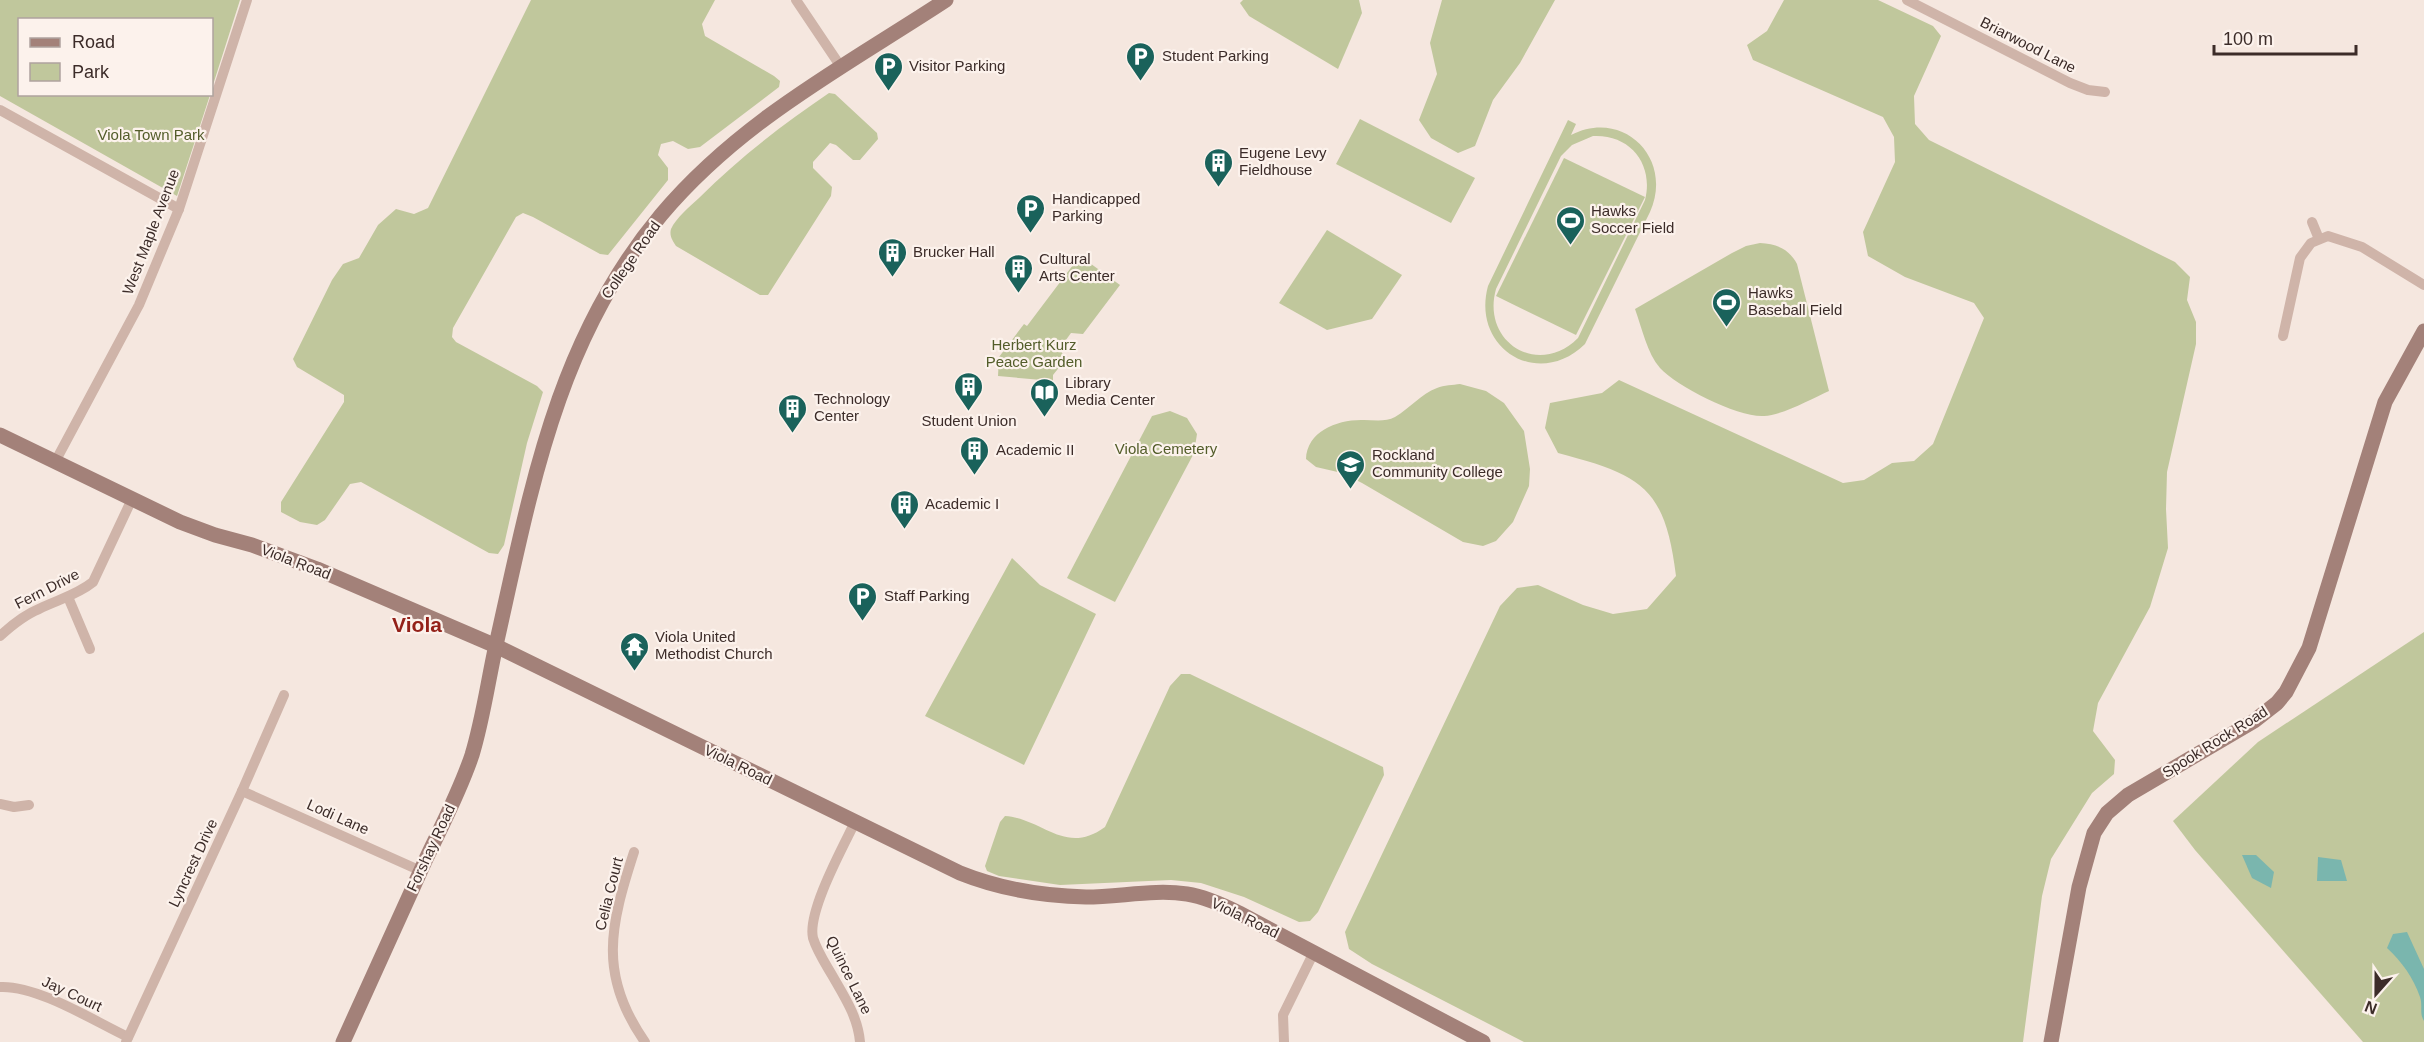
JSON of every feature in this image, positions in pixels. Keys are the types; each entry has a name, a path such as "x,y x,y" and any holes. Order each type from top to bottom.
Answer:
{"street":[{"name":"West Maple Avenue","path":"55,462 139,305 179,209 246,0"},
{"path":"796,0 841,67"},
{"name":"College Road","path":"496,646 547,433 575,354 600,304 634,250 660,217 697,177 754,125 946,0"},
{"name":"Briarwood Lane","path":"1907,0 2070,83 2088,90 2105,92"},
{"path":"0,110 179,209"},
{"path":"2312,222 2319,239"},
{"path":"2283,336 2300,258 2311,243 2319,239 2328,236 2362,247 2424,285"},
{"name":"Spook Rock Road","path":"2050,1042 2079,887 2094,833 2107,813 2128,795 2254,721 2277,703 2286,692 2309,648 2385,402 2424,331"},
{"name":"Viola Road","path":"0,435 180,522 317,569 496,646 950,868 999,886 1064,896 1108,897 1169,893 1188,895 1223,905 1483,1042"},
{"name":"Fern Drive","path":"0,636 37,610 68,597 93,582 132,499"},
{"path":"68,597 90,649"},
{"name":"Forshay Road","path":"343,1042 472,754 496,646"},
{"name":"Lyncrest Drive","path":"127,1040 284,695"},
{"name":"Lodi Lane","path":"242,791 421,871"},
{"path":"0,804 14,807 29,805"},
{"name":"Quince Lane","path":"855,822 815,914 813,936 819,954 851,1010 859,1030 860,1042"},
{"name":"Celia Court","path":"634,852 616,916 612,944 613,966 619,996 645,1042"},
{"path":"1284,1042 1283,1015 1314,952"},
{"name":"Jay Court","path":"0,987 13,987 34,992 127,1040"}],"green space":[{"name":"Viola Town Park","path":"0,0 240,0 213,85 213,18 18,18 18,96 210,96 177,196 0,96"},
{"path":"531,0 715,0 702,24 705,36 774,76 780,81 779,87 700,147 688,149 673,141 661,144 658,155 668,168 668,180 608,255 600,254 533,217 523,213 516,217 453,328 452,337 456,342 537,386 543,392 527,443 504,545 498,554 489,553 361,482 350,484 325,520 317,525 300,522 281,512 281,502 344,402 344,395 297,367 293,359 332,280 343,264 359,258 378,225 396,209 414,214 428,208"},
{"path":"1243,0 1359,0 1362,13 1338,69 1249,16 1240,3"},
{"path":"1442,0 1555,0 1520,63 1493,100 1475,146 1458,153 1431,138 1419,120 1437,74 1430,43"},
{"path":"1784,0 1878,0 1933,26 1941,36 1914,96 1915,124 1929,140 2175,262 2190,277 2187,300 2196,322 2196,344 2167,472 2168,548 2150,607 2098,703 2093,731 2115,760 2114,774 2092,793 2051,859 2042,896 2023,1042 1524,1042 1372,964 1349,949 1345,932 1500,606 1517,588 1538,585 1583,605 1613,614 1647,609 1676,576 1665,522 1656,503 1644,489 1629,478 1610,469 1558,453 1545,428 1550,403 1602,393 1619,380 1843,483 1864,480 1892,463 1914,461 1933,444 1984,318 1974,303 1905,277 1868,256 1863,232 1895,162 1894,137 1883,117 1753,60 1747,45 1767,31"},
{"path":"829,93 835,94 877,133 878,139 860,160 853,160 836,145 830,143 813,162 813,168 832,187 831,196 768,295 760,295 676,246 671,236 671,229 684,212 745,156"},
{"path":"1360,119 1475,178 1451,223 1336,164"},
{"path":"1568,120 1576,124 1571,135 1590,128 1609,128 1625,133 1639,143 1649,157 1655,173 1656,192 1650,212 1585,344 1567,357 1548,363 1529,362 1512,356 1499,344 1489,328 1485,308 1488,286","holes":["1593,136 1607,137 1629,146 1637,154 1646,175 1645,200 1578,338 1562,350 1546,355 1531,354 1516,348 1505,338 1497,325 1494,308 1496,289 1561,156 1572,145"]},
{"name":"Hawks Soccer Field","path":"1564,158 1645,197 1576,335 1496,296"},
{"path":"1327,230 1402,275 1372,319 1327,330 1279,303"},
{"name":"Hawks Baseball Field","path":"1760,243 1782,248 1797,264 1829,391 1788,410 1764,416 1725,407 1668,376 1655,362 1635,309 1732,253 1746,246"},
{"name":"Herbert Kurz Peace Garden","path":"1076,261 1085,264 1087,261 1120,285 1083,334 1071,333 1060,348 1065,360 1053,375 1053,381 998,376 999,357 1024,324 1027,326"},
{"path":"1460,384 1486,391 1504,403 1524,431 1530,469 1529,486 1513,522 1496,541 1483,546 1463,542 1362,483 1342,473 1316,467 1306,459 1312,441 1318,434 1334,425 1354,420 1391,419 1431,391 1443,386"},
{"name":"Viola Cemetery","path":"1170,411 1187,418 1197,434 1194,453 1115,602 1067,578 1152,416"},
{"path":"1012,558 1040,585 1096,614 1024,765 925,716"},
{"path":"2424,632 2424,1042 2363,1042 2195,850 2173,821 2258,742"},
{"path":"1181,674 1190,674 1383,767 1384,775 1318,912 1310,921 1299,922 1244,897 1201,883 1171,880 1060,885 999,876 987,871 985,866 1000,822 1005,816 1031,823 1066,837 1078,838 1091,835 1105,827 1170,686"}],"water":[{"path":"2242,855 2256,855 2274,872 2271,888 2252,878"},
{"path":"2318,857 2341,860 2347,881 2317,881"},
{"path":"2407,932 2424,969 2424,1021 2420,997 2414,983 2402,964 2387,948 2393,934"}],"place":[{"name":"Student Parking","path":"1141,82"},
{"name":"Visitor Parking","path":"888,92"},
{"name":"Eugene Levy Fieldhouse","path":"1218,188"},
{"name":"Handicapped Parking","path":"1031,234"},
{"name":"Hawks Soccer Field","path":"1570,246"},
{"name":"Brucker Hall","path":"892,278"},
{"name":"Cultural Arts Center","path":"1018,294"},
{"name":"Hawks Baseball Field","path":"1727,328"},
{"name":"Student Union","path":"969,412"},
{"name":"Library Media Center","path":"1044,418"},
{"name":"Technology Center","path":"793,434"},
{"name":"Academic II","path":"975,476"},
{"name":"Rockland Community College","path":"1351,490"},
{"name":"Academic I","path":"904,530"},
{"name":"Staff Parking","path":"863,622"},
{"name":"Viola United Methodist Church","path":"634,672"}],"district":[{"name":"Viola","path":"417,625"}]}
